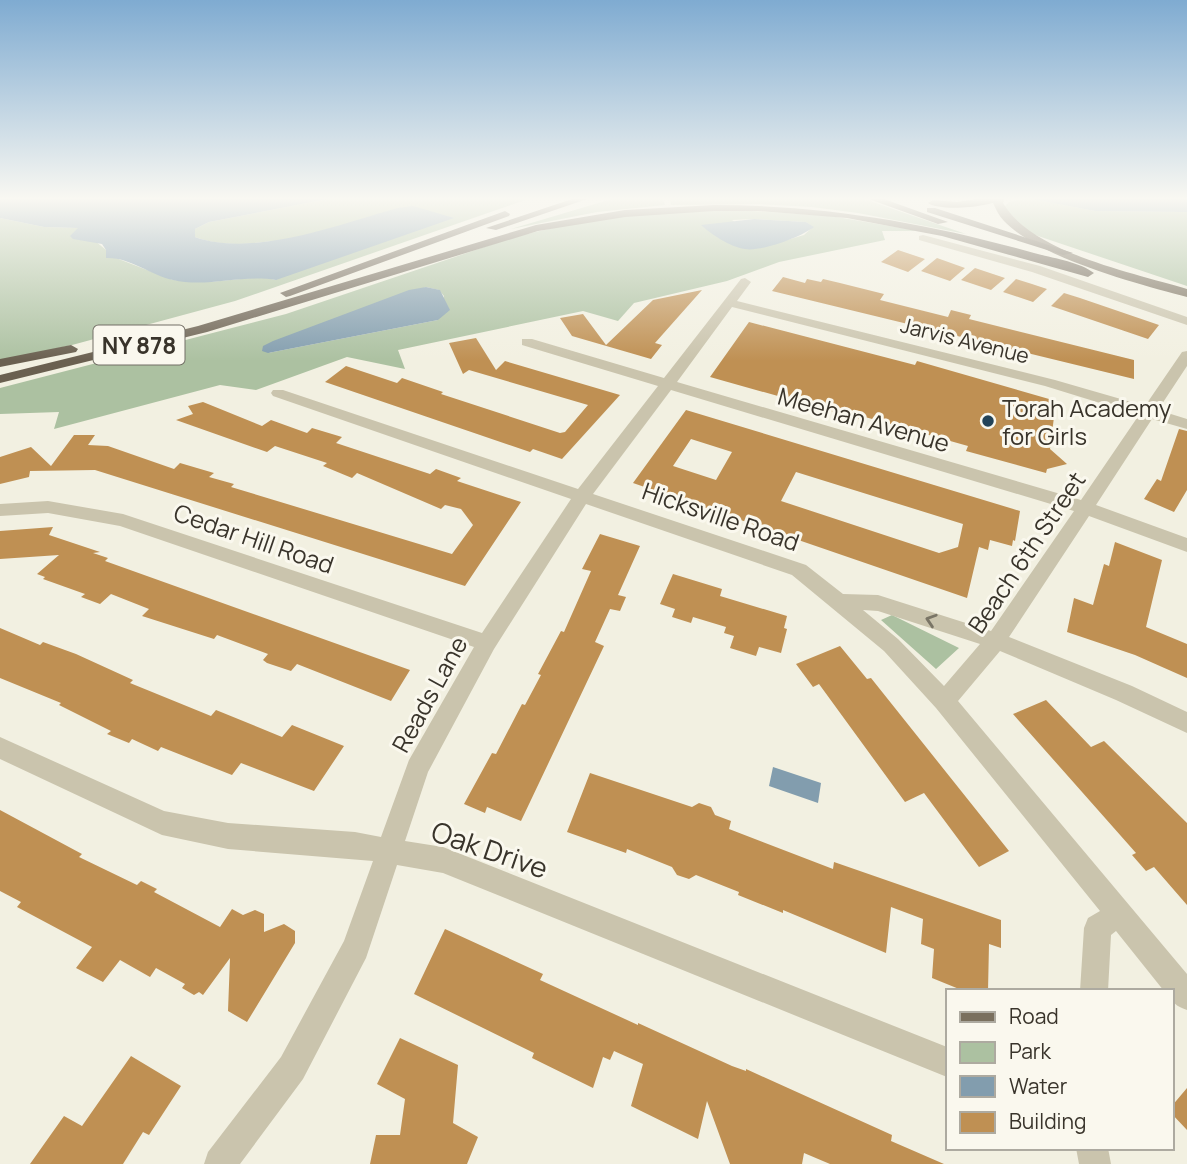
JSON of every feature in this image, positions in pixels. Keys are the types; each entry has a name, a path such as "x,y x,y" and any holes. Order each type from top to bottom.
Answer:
{"highway":[{"name":"NY 878","path":"0,365 209,316 284,294 402,252"},
{"name":"NY 878","path":"0,379 165,339 278,307 426,252"},
{"path":"278,307 457,252"},
{"path":"1014,252 1088,273"},
{"path":"1028,252 1088,273"}],"main road":[{"path":"1067,253 1187,293"},
{"path":"1088,273 1187,307"}],"street":[{"path":"975,252 1036,269 1187,321"},
{"name":"Reads Lane","path":"220,1164 292,1068 356,948 417,768 487,643 583,495 745,282"},
{"name":"Jarvis Avenue","path":"731,303 1050,383 1187,424"},
{"name":"Meehan Avenue","path":"527,342 1086,508 1187,545"},
{"name":"Beach 6th Street","path":"944,701 996,641 1187,355"},
{"name":"Hicksville Road","path":"278,393 799,570 891,645 944,701 1187,996"},
{"name":"Cedar Hill Road","path":"0,510 25,505 61,506 123,520 487,643"},
{"path":"839,602 878,603 996,641 1124,693 1187,723"},
{"name":"Oak Drive","path":"0,748 162,823 228,836 334,843 443,860 946,1062"},
{"path":"1094,989 1098,928 1118,914"}],"green space":[{"path":"0,252 109,252 116,258 173,280 210,282 261,277 276,280 272,252 375,252 235,301 72,345 0,361"},
{"path":"469,252 826,252 779,262 727,281 634,303 618,321 583,311 398,350 405,369 347,357 256,390 220,385 54,429 59,412 0,414 0,388 286,314","holes":["426,287 439,290 444,296 438,320 268,353"]},
{"path":"1087,252 1187,252 1187,286"},
{"path":"892,615 959,648 936,669 881,620"}],"water":[{"path":"106,252 355,252 276,280 199,283 165,278 132,263 106,258"},
{"path":"426,287 440,290 450,310 438,320 268,353 262,351 263,346 273,341 409,290"},
{"path":"773,767 821,783 818,803 769,786"}],"building":[{"path":"895,252 905,252 925,259 908,272 881,262"},
{"path":"937,258 965,268 950,281 921,271"},
{"path":"975,268 1005,278 991,290 961,280"},
{"path":"783,277 805,283 807,279 821,282 823,279 840,283 884,294 880,300 948,317 951,310 971,315 969,319 1134,360 1134,379 772,291"},
{"path":"1016,279 1047,289 1033,302 1003,292"},
{"path":"702,290 655,343 662,345 651,359 572,336 560,318 583,314 606,345 653,300"},
{"path":"1064,293 1159,325 1148,339 1051,306"},
{"path":"749,322 915,365 917,361 1056,401 1050,449 1067,464 1047,469 1046,473 966,451 968,446 710,377"},
{"path":"476,338 496,370 505,361 620,395 562,459 533,449 530,452 325,382 346,366 397,383 402,378 443,392 441,394 560,433 565,432 588,405 469,370 463,374 449,343"},
{"path":"203,402 262,426 271,420 307,433 312,428 342,437 336,443 430,474 436,469 461,478 457,481 521,502 465,586 95,470 30,471 29,477 0,484 0,457 31,447 51,466 74,435 95,435 88,445 108,446 174,469 180,463 214,473 209,477 234,484 231,487 452,554 473,525 461,509 445,505 441,509 357,473 352,478 323,466 327,463 275,446 267,452 176,420 193,414 188,406"},
{"path":"686,410 1020,511 1012,546 990,540 988,550 979,547 967,598 633,483","holes":["691,439 732,452 716,480 673,466","796,472 963,524 958,547 939,553 781,501"]},
{"path":"1179,429 1187,431 1187,490 1174,512 1144,499 1157,479 1161,481"},
{"path":"53,527 49,535 100,552 93,553 108,558 105,561 410,670 391,701 297,664 291,671 267,663 263,660 268,654 217,635 214,639 142,616 149,609 111,594 100,604 81,597 85,594 43,579 45,577 37,574 59,555 0,559 0,531"},
{"path":"600,534 640,546 618,595 626,597 620,611 610,609 595,642 604,646 521,821 487,807 485,813 464,804 492,753 496,754 522,704 525,705 561,631 564,632 591,571 582,569"},
{"path":"1115,542 1162,560 1146,627 1187,644 1187,678 1135,655 1067,632 1074,598 1093,605 1104,564 1109,566"},
{"path":"673,574 722,589 720,596 787,616 781,653 759,647 756,656 730,648 734,636 724,633 726,627 693,617 691,623 672,617 675,609 660,604"},
{"path":"0,628 40,645 43,642 76,654 133,680 130,683 211,716 216,710 282,737 292,725 344,746 314,791 241,763 232,775 161,747 158,751 132,739 129,743 107,734 111,731 59,705 61,703 0,678"},
{"path":"840,646 867,679 871,678 1009,851 979,867 924,793 905,802 819,684 813,687 796,664"},
{"path":"1046,700 1091,747 1104,741 1187,823 1187,905 1154,867 1146,871 1132,855 1136,853 1013,714"},
{"path":"590,773 692,807 699,803 711,807 715,815 731,821 729,829 833,869 834,862 1001,920 1001,948 989,944 988,989 959,989 932,978 934,949 921,944 923,919 891,907 886,953 783,910 783,913 738,895 739,892 696,875 689,879 677,875 672,867 627,849 626,853 567,832"},
{"path":"0,810 82,854 79,857 137,885 141,881 157,889 154,892 220,927 232,909 243,915 255,910 264,914 264,932 284,924 295,931 295,943 247,1022 228,1011 230,958 203,995 199,992 194,995 182,988 185,984 156,968 150,977 120,960 103,982 76,968 92,947 17,907 21,902 0,891"},
{"path":"445,929 543,974 540,980 892,1135 891,1141 944,1164 830,1164 804,1153 802,1164 730,1164 707,1101 698,1139 631,1106 643,1064 614,1051 610,1060 603,1057 593,1088 532,1058 534,1053 414,994"},
{"path":"400,1038 458,1065 453,1123 478,1137 467,1164 370,1164 376,1135 400,1135 405,1099 377,1084"},
{"path":"131,1056 181,1086 149,1135 143,1132 123,1164 30,1164 64,1116 82,1126"},
{"path":"1187,1088 1187,1130 1173,1115 1173,1105"}],"place":[{"name":"Torah Academy for Girls","path":"988,421"}]}
